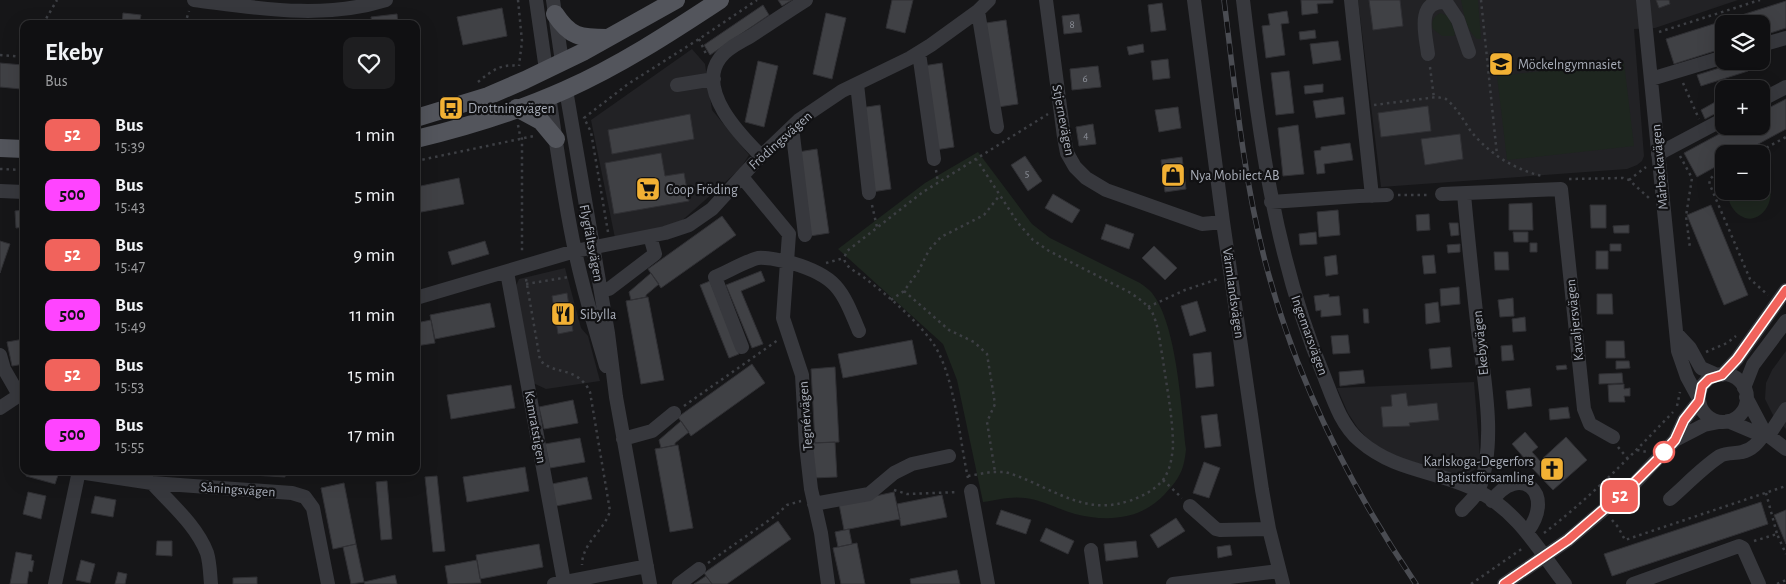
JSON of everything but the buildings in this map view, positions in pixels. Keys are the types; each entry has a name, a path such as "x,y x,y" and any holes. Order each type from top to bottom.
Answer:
{"main road":[{"path":"420,117 488,96 546,70 610,38 676,0"},
{"path":"420,138 517,114 653,43 720,0"},
{"path":"554,7 568,31 584,38 610,38"},
{"path":"562,62 566,90"},
{"path":"546,70 549,96"},
{"path":"517,114 540,121 556,139"},
{"path":"0,148 20,149"}],"street":[{"path":"194,0 284,11 340,10 386,0"},
{"path":"536,0 546,70"},
{"path":"761,156 741,137 726,116 717,98 714,79 716,64 724,54 806,0"},
{"name":"Frödingsvägen","path":"420,297 593,246 665,233 689,224 712,209 761,156 792,127 818,107 857,84 919,53 978,12 989,0"},
{"name":"Stjernevägen","path":"1046,0 1067,153 1075,167 1086,178 1106,190 1202,224 1223,222"},
{"name":"Värmlandsvägen","path":"1194,0 1223,222 1269,529 1281,577"},
{"name":"Ingemarsvägen","path":"1243,0 1258,123 1271,202 1302,318 1338,411 1358,440 1385,459 1456,482 1478,491 1492,500 1513,517 1530,536 1565,584"},
{"path":"1350,0 1372,196"},
{"path":"1428,54 1423,20 1426,10 1439,0 1446,2 1452,10 1469,52"},
{"name":"Mårbackavägen","path":"1643,0 1678,351 1683,368 1699,400"},
{"path":"554,7 562,62"},
{"path":"978,12 997,127"},
{"path":"1770,42 1786,38"},
{"path":"919,53 934,159"},
{"path":"1651,79 1715,60"},
{"path":"677,85 714,79"},
{"path":"857,84 869,192"},
{"path":"1770,95 1786,87"},
{"name":"Flygfältsvägen","path":"566,90 609,336 616,398 650,584"},
{"name":"Flygfältsvägen","path":"549,96 575,251 592,321 616,398"},
{"path":"1658,154 1715,124"},
{"path":"792,127 805,235"},
{"name":"Tegnérvägen","path":"742,177 789,234 783,318 802,375 806,445 828,584"},
{"name":"Kavaljersvägen","path":"1464,194 1561,189 1584,409 1590,424 1612,437"},
{"path":"0,191 20,192"},
{"path":"1442,194 1464,194"},
{"name":"Ekebyvägen","path":"1464,194 1487,418 1485,466 1478,491"},
{"path":"1271,202 1387,195"},
{"path":"609,289 655,254 650,236"},
{"path":"742,347 715,277 759,258 787,262 810,268 822,274 842,292 859,331"},
{"name":"Kamratstigen","path":"507,272 559,583"},
{"path":"1675,440 1684,420 1699,400 1702,386 1709,379 1719,375 1737,359 1786,290"},
{"path":"1504,584 1545,557 1604,511 1675,440 1704,425 1723,422 1740,414 1745,406 1745,393 1753,365 1786,321"},
{"path":"1677,334 1690,348 1701,368 1719,375 1735,378 1777,439"},
{"path":"0,354 4,369 20,393"},
{"path":"0,408 20,395"},
{"path":"1699,400 1706,416 1777,439"},
{"path":"1777,439 1786,409"},
{"path":"623,439 652,431 674,413"},
{"path":"1670,499 1720,456 1732,452 1741,452 1750,449 1758,443 1777,439"},
{"path":"814,504 869,494 894,474 912,464 948,456"},
{"path":"55,584 78,475"},
{"name":"Såningsvägen","path":"103,475 152,483 292,493 305,496 313,508 328,584"},
{"path":"152,483 199,537 207,553 211,584"},
{"path":"1492,500 1499,490 1514,484 1523,483 1530,486 1539,502 1530,536"},
{"path":"971,491 988,584"},
{"path":"1462,510 1478,491"},
{"path":"1190,506 1220,530 1269,529"},
{"path":"1633,584 1739,546 1743,548 1759,584"},
{"path":"1090,550 1096,584"},
{"path":"559,583 646,566"},
{"path":"679,584 699,569"},
{"path":"1173,584 1281,577"}],"path":[{"path":"45,20 57,0"},
{"path":"518,0 522,41 518,74"},
{"path":"592,139 584,118 628,84 756,0"},
{"path":"1481,0 1497,156"},
{"path":"1646,36 1760,0"},
{"path":"1428,54 1434,98"},
{"path":"0,55 20,57"},
{"path":"478,82 502,66 519,66"},
{"path":"1678,71 1691,104 1705,129"},
{"path":"869,494 896,490 906,494 971,491 952,396 942,358 929,338 891,300 844,262 847,251 923,192 977,160 1060,106"},
{"path":"517,114 522,139 521,231 524,267 540,360 548,366 576,376 586,385 590,392 610,511 604,525 584,552 582,565 584,578"},
{"path":"420,160 537,135"},
{"path":"1770,146 1786,137"},
{"path":"1674,145 1692,178 1686,216 1690,248"},
{"path":"968,476 995,472 1013,474 1072,499 1101,505 1115,504 1137,497 1154,488 1163,480 1171,464 1172,440 1168,394 1159,337 1154,318 1148,307 1129,292 1042,246 1026,233 977,160"},
{"path":"0,169 20,170"},
{"path":"1715,174 1709,180 1715,198"},
{"path":"869,192 877,228"},
{"path":"1387,195 1442,194"},
{"path":"891,300 904,291 918,272 929,250 940,237 984,215 1000,195"},
{"path":"1716,200 1750,279 1769,296"},
{"path":"526,284 569,277"},
{"path":"1148,307 1185,290 1224,277"},
{"path":"904,291 948,330 974,342 986,354 995,404 986,422 995,472"},
{"path":"674,413 787,333"},
{"path":"1701,355 1732,340"},
{"path":"1471,584 1530,536 1596,490 1674,411 1678,404 1680,390"},
{"path":"1637,450 1648,453"},
{"path":"1163,480 1190,506"},
{"path":"1604,511 1618,527 1625,540 1786,486"},
{"path":"1766,493 1777,534 1786,554"},
{"path":"699,569 775,516 787,505 800,501 814,504"},
{"path":"1739,546 1777,534"},
{"path":"1777,584 1786,580"}],"shaded area":[{"name":"Möckelngymnasiet","path":"1358,0 1738,0 1655,28 1634,29 1644,156 1637,165 1627,169 1381,187"},
{"path":"1461,0 1478,0 1481,39 1477,39 1470,31"},
{"path":"1440,13 1448,16 1455,32 1454,36 1442,36 1433,29 1433,20"},
{"path":"692,49 705,64 712,110 749,155 740,169 677,225 615,238 591,120"},
{"path":"1624,62 1634,146 1507,160 1497,76"},
{"path":"978,152 1032,224 1050,238 1140,283 1151,292 1160,307 1172,345 1180,390 1186,449 1184,463 1177,479 1164,495 1144,510 1122,517 1099,518 1075,514 1025,498 1009,498 983,502 957,380 943,344 838,249 925,183"},
{"path":"1770,189 1771,192 1770,201 1766,210 1759,216 1751,219 1743,217 1731,205 1729,200 1770,200"},
{"path":"565,268 581,328 588,336 600,381 546,389 533,383 516,286 519,279"},
{"path":"1786,351 1786,429 1773,415 1765,399 1766,383 1772,370"},
{"path":"1474,382 1480,457 1479,465 1465,477 1400,458 1377,446 1357,427 1348,413 1337,388"}],"railway":[{"path":"1224,0 1240,131 1251,197 1257,229 1277,304 1308,388 1327,429 1368,508 1416,584"}],"bus line":[{"name":"52","path":"1504,584 1568,540 1610,505 1657,460 1675,440 1684,420 1699,401 1700,390 1705,382 1717,375 1722,375 1737,359 1786,290"}],"place":[{"name":"Möckelngymnasiet","path":"1501,64"},
{"name":"Drottningvägen","path":"451,108"},
{"name":"Nya Mobilect AB","path":"1173,175"},
{"name":"Coop Fröding","path":"648,189"},
{"name":"Sibylla","path":"563,314"},
{"name":"Karlskoga-Degerfors Baptistförsamling","path":"1552,469"}]}
